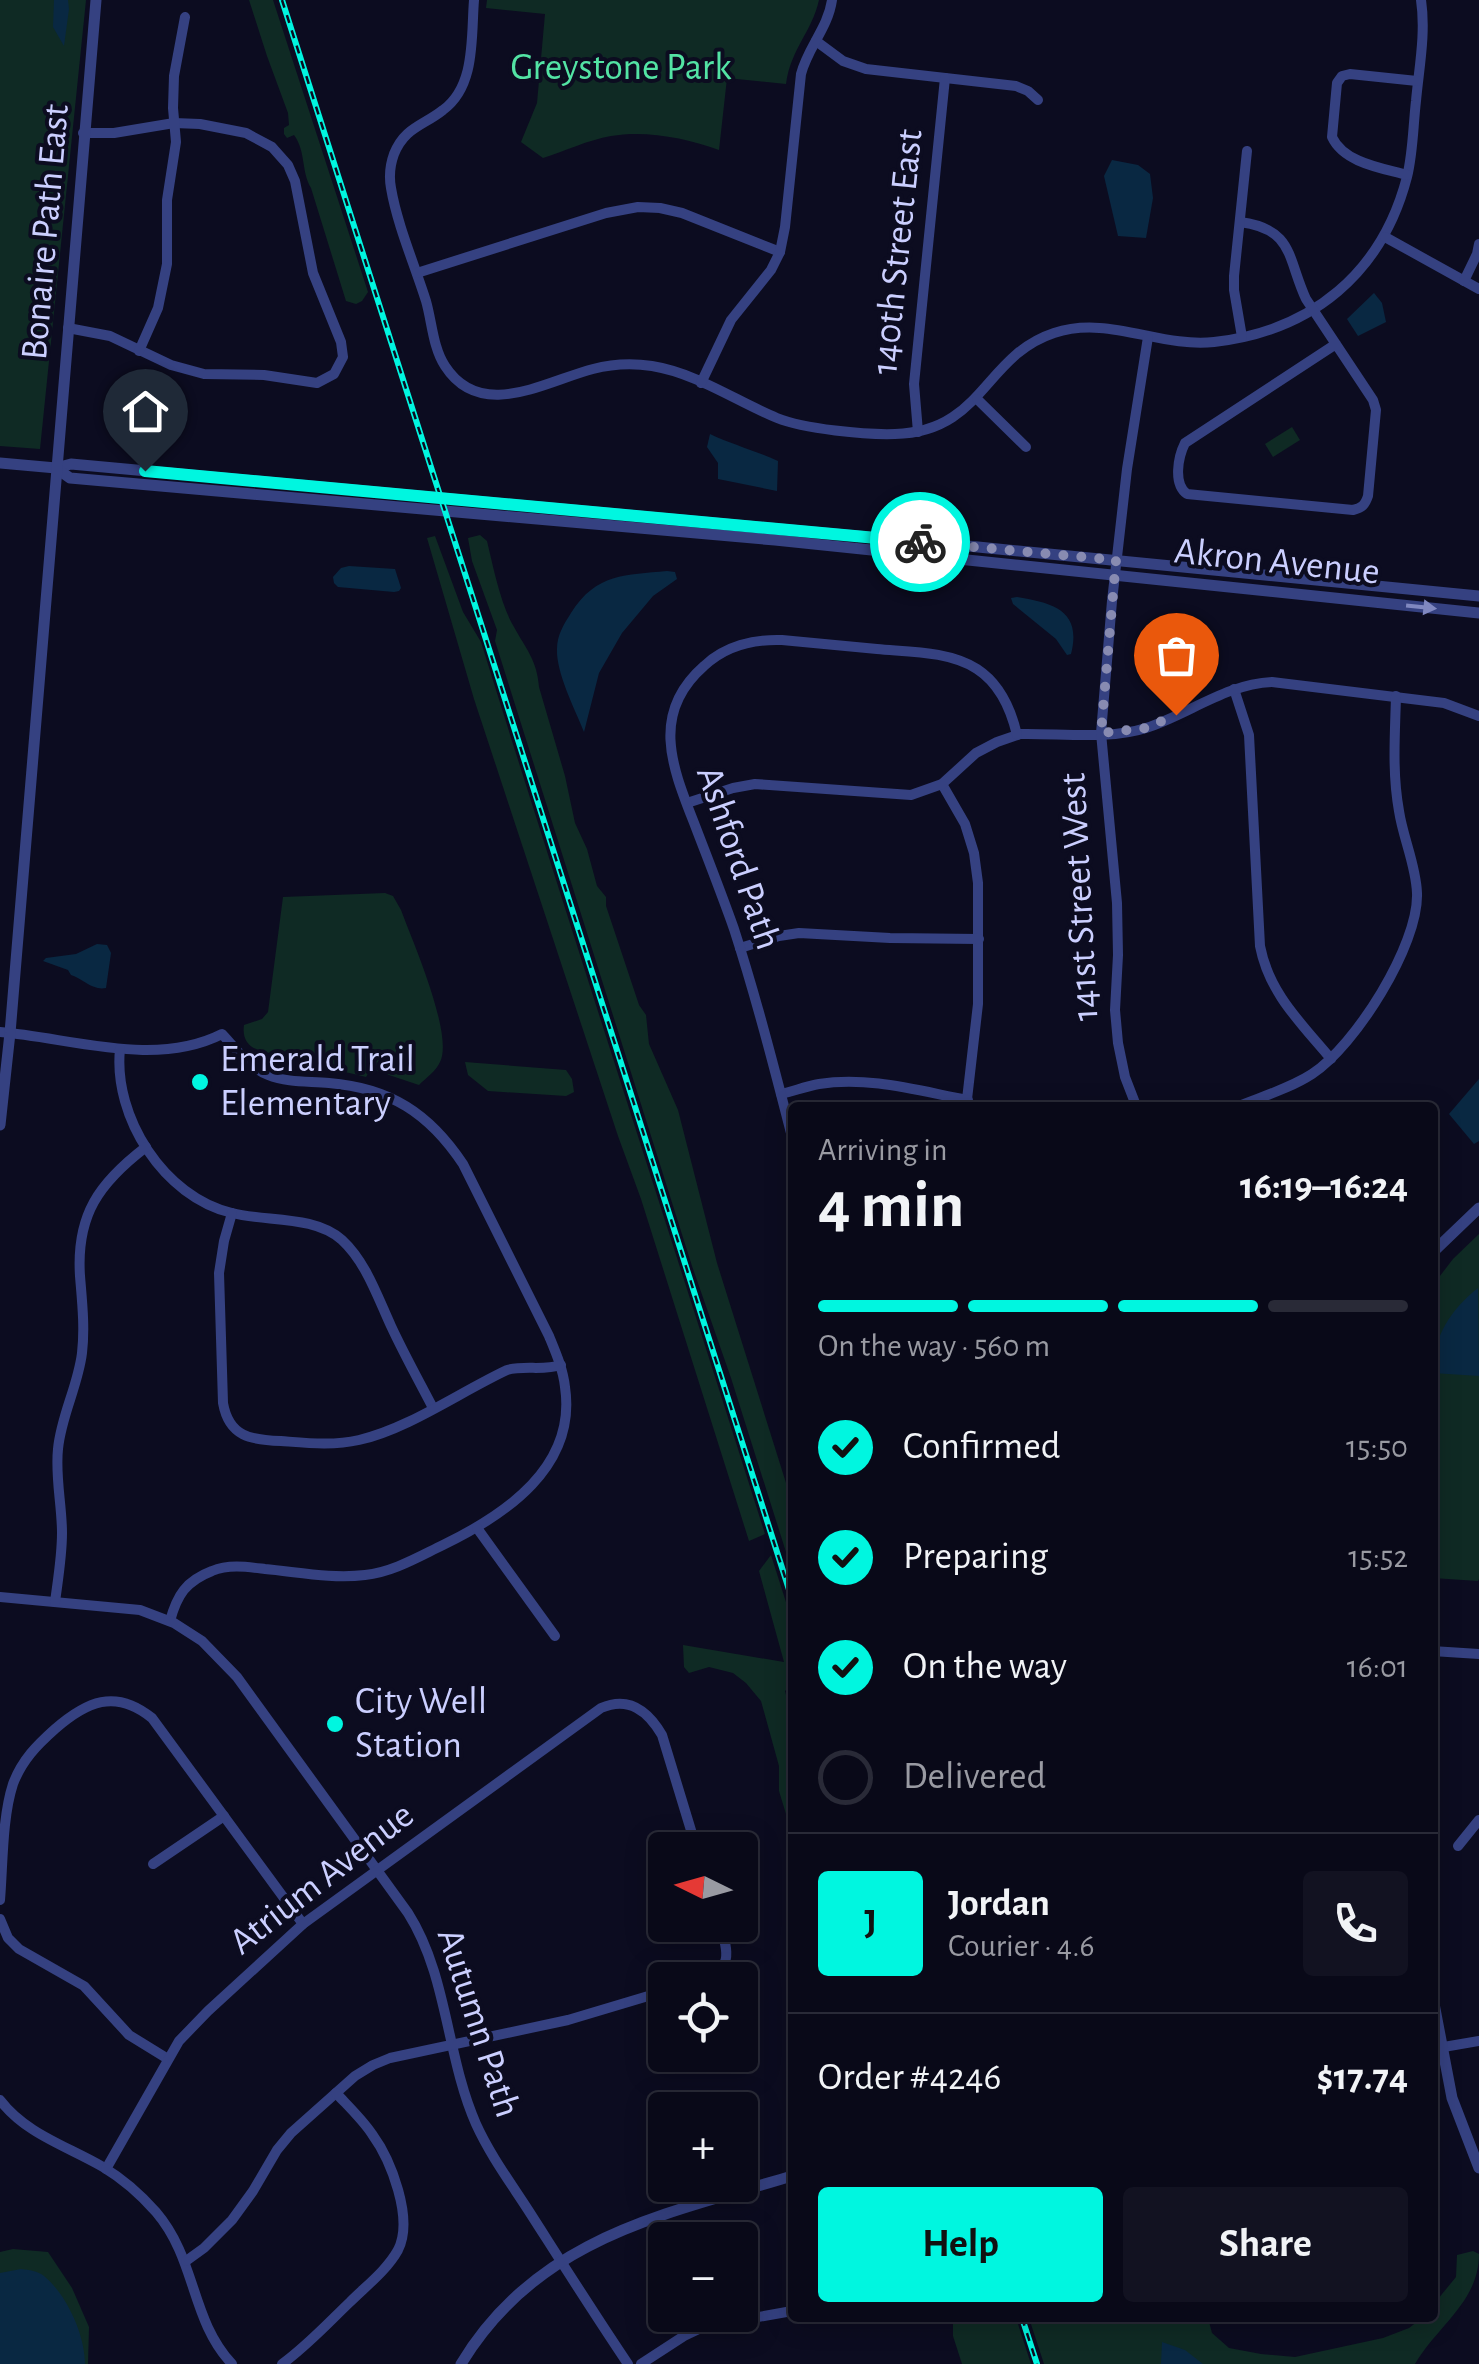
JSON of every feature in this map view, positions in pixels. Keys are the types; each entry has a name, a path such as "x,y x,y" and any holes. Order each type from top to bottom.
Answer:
{"street":[{"name":"Bonaire Path East","path":"0,1126 5,1032 96,0"},
{"path":"474,0 468,72 463,87 449,106 404,137 391,165 391,189 442,359 456,379 478,392 494,395 510,394 595,368 629,364 663,368 792,423 887,434 918,432 950,420 977,399 1014,355 1054,333 1097,327 1148,337 1212,342 1288,323 1338,292 1385,237 1408,174 1423,16 1421,0"},
{"path":"702,383 731,320 766,278 780,252 801,74 826,23 832,0"},
{"path":"140,351 165,279 168,200 176,151 174,76 185,17"},
{"path":"816,41 843,61 866,70 1016,86 1038,100"},
{"path":"1408,174 1366,163 1334,144 1335,101 1337,83 1350,74 1418,81"},
{"name":"140th Street East","path":"918,432 914,384 946,78"},
{"path":"68,328 110,336 171,365 215,375 264,375 312,384 334,374 342,357 340,342 313,273 295,181 284,159 265,142 215,126 174,123 114,133 83,133"},
{"path":"1242,337 1234,290 1247,151"},
{"path":"417,273 606,213 638,207 682,212 780,252"},
{"path":"1240,222 1266,227 1284,243 1313,310 1374,400 1366,504 1353,510 1181,491 1178,484 1185,444 1336,344"},
{"path":"1385,237 1479,289"},
{"path":"1464,281 1479,244"},
{"name":"141st Street West","path":"1134,1102 1118,1044 1118,903 1101,733 1128,458 1148,337"},
{"path":"977,399 1026,447"},
{"name":"Akron Avenue","path":"0,463 56,468 71,464 1479,596"},
{"name":"Akron Avenue","path":"56,468 70,478 776,540 1479,612"},
{"name":"Ashford Path","path":"788,1121 740,948 672,761 672,724 678,700 691,678 710,660 752,642 782,640 923,654 967,664 982,674 1007,703 1017,735"},
{"path":"687,804 754,784 920,793 942,784 976,753 1017,735 1146,728 1257,683 1444,703 1479,716"},
{"path":"1234,690 1249,735 1263,962 1284,1003 1331,1059"},
{"path":"1248,1102 1301,1080 1331,1059 1356,1032 1412,932 1417,888 1401,826 1394,775 1396,696"},
{"path":"942,784 960,812 974,853 978,883 976,1030 967,1102"},
{"path":"740,948 799,933 979,939"},
{"path":"5,1032 120,1050 190,1045 222,1034 252,1066 266,1074 285,1080 341,1084 396,1098 451,1146 561,1365 566,1404 559,1441 551,1458 515,1503 477,1528 392,1569 371,1575 231,1566 212,1570 176,1598 170,1621"},
{"path":"120,1050 122,1093 140,1138 154,1160 191,1194 211,1206 306,1224 341,1239 374,1288 433,1408"},
{"path":"781,1094 818,1084 852,1082 898,1086 959,1102"},
{"path":"55,1602 62,1534 58,1452 82,1356 79,1265 84,1227 93,1203 111,1176 146,1147"},
{"path":"1438,1246 1479,1208"},
{"path":"232,1213 220,1259 221,1362 226,1416 238,1432 260,1440 321,1444 362,1440 507,1370 561,1365"},
{"path":"477,1528 555,1636"},
{"name":"Autumn Path","path":"0,1597 140,1610 170,1621 202,1640 225,1662 408,1913 432,1963 450,2045 477,2126 628,2364"},
{"path":"1438,1651 1479,1654"},
{"path":"0,1900 8,1804 20,1769 36,1745 74,1713 109,1701 142,1710 159,1726 304,1924"},
{"name":"Atrium Avenue","path":"106,2169 168,2058 199,2019 304,1924 601,1708 625,1703 653,1719 662,1735 692,1832"},
{"path":"153,1864 224,1816"},
{"path":"1458,1846 1479,1820"},
{"path":"0,1919 8,1938 20,1949 84,1986 129,2035 168,2058"},
{"path":"186,2261 232,2220 283,2142 355,2076 380,2061 568,2020 648,1996"},
{"path":"1479,2041 1438,2048 1479,2168"},
{"path":"282,2364 380,2272 397,2251 403,2236 402,2205 383,2152 368,2128 336,2093"},
{"path":"0,2100 24,2126 106,2169 155,2211 186,2261 202,2319 232,2364"},
{"path":"461,2364 512,2300 560,2260 628,2227 788,2177"},
{"path":"642,2364 703,2328 788,2312"}],"green space":[{"path":"0,0 86,0 40,449 0,446"},
{"path":"249,0 273,0 368,292 356,304 346,301 298,141 294,135 287,138 284,134 289,125 288,113"},
{"name":"Greystone Park","path":"487,0 819,0 792,60 786,84 727,78 719,150 666,136 624,134 543,158 521,142 537,103 545,14 486,8"},
{"path":"1292,427 1300,440 1273,457 1265,444"},
{"path":"480,535 487,541 505,608 536,669 575,823 597,886 606,897 639,1005 646,1015 649,1044 678,1110 717,1263 788,1489 788,1558 495,641 497,630 472,561 468,538"},
{"path":"435,536 463,612 481,642 765,1534 749,1541 641,1199 474,699 427,538"},
{"path":"385,893 393,896 401,910 437,1010 443,1049 433,1071 419,1085 371,1069 366,1077 332,1068 304,1050 293,1050 291,1057 252,1047 244,1034 244,1025 262,1019 268,1012 283,897"},
{"path":"465,1062 566,1070 574,1092 566,1096 488,1091 468,1075"},
{"path":"1479,1234 1478,1581 1438,1578 1438,1278"},
{"path":"771,1555 788,1608 788,1815 779,1791 779,1766 761,1701 733,1673 709,1667 689,1673 684,1667 683,1645 784,1662 759,1571"},
{"path":"1473,2251 1479,2254 1472,2286 1415,2364 1044,2364 1030,2322 1209,2322 1212,2333 1229,2348 1295,2357 1383,2338 1417,2322 1438,2322 1438,2299 1456,2277 1457,2255"},
{"path":"0,2252 48,2252 72,2288 89,2327 88,2364 0,2364"},
{"path":"953,2322 1017,2322 1031,2364 962,2364"}],"water":[{"path":"54,0 68,0 64,46 53,27"},
{"path":"1112,160 1138,165 1150,174 1153,198 1146,238 1118,236 1104,176"},
{"path":"1374,293 1382,303 1386,322 1358,336 1347,319"},
{"path":"710,434 778,461 777,491 718,479 718,463 707,447"},
{"path":"349,566 395,569 401,588 394,592 338,587 333,577"},
{"path":"675,572 677,579 653,596 622,633 599,673 584,732 558,659 557,644 563,626 581,600 602,583"},
{"path":"1011,598 1053,606 1069,619 1071,654 1067,655 1056,639 1013,604"},
{"path":"97,944 107,945 111,953 106,988 92,986 68,970 43,961 76,954"},
{"path":"1479,1079 1479,1141 1474,1144 1449,1114"},
{"path":"1478,1288 1479,1376 1438,1373 1438,1342 1459,1305"},
{"path":"21,2269 42,2274 60,2294 78,2328 85,2364 0,2364 0,2273"},
{"path":"1162,2342 1185,2350 1203,2364 1161,2364"}],"railway":[{"path":"282,0 788,1586"},
{"path":"1023,2322 1037,2364"}],"way so far":[{"path":"920,542 1116,560 1101,733 1146,728 1176,715"}],"place":[{"name":"Emerald Trail Elementary","path":"200,1082"},
{"name":"City Well Station","path":"335,1724"}],"route":[{"path":"145,471 920,542"}]}
